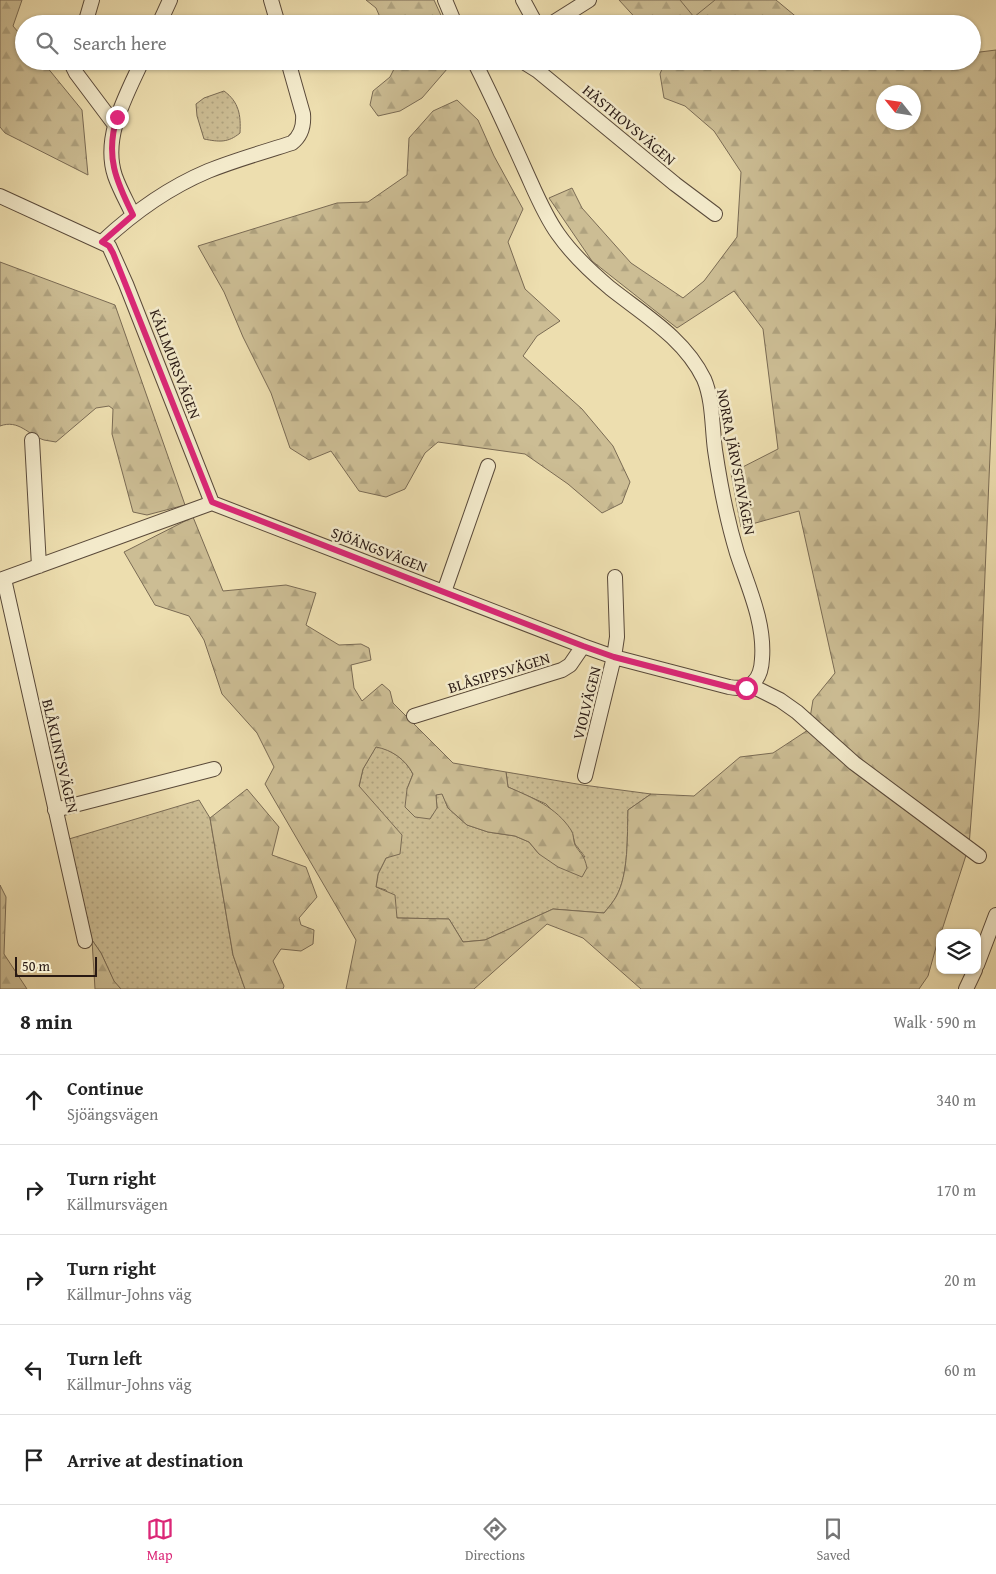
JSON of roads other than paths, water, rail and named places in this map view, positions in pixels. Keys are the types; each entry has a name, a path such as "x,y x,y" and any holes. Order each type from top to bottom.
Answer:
{"street":[{"path":"88,15 92,0"},
{"path":"163,15 170,0"},
{"path":"271,0 275,15"},
{"path":"445,0 451,15"},
{"path":"523,0 531,15"},
{"path":"566,15 589,0"},
{"path":"74,70 115,124"},
{"path":"133,215 115,175 113,137 115,124 138,70"},
{"path":"0,196 102,242 133,215 189,179 210,170 292,143 297,139 304,122 304,114 291,70"},
{"name":"NORRA JÄRVSTAVÄGEN","path":"481,70 543,207 557,233 594,274 673,337 704,380 709,398 726,509 736,550 756,610 760,629 762,660 757,678 750,685"},
{"name":"HÄSTHOVSVÄGEN","path":"536,70 675,184 715,214"},
{"name":"KÄLLMURSVÄGEN","path":"102,242 109,246 116,260 212,502"},
{"path":"32,440 38,566"},
{"path":"444,592 488,466"},
{"path":"2,579 212,502"},
{"name":"SJÖÄNGSVÄGEN","path":"212,502 614,657 729,687 742,689 750,685"},
{"name":"VIOLVÄGEN","path":"585,776 617,638 615,576"},
{"name":"BLÅKLINTSVÄGEN","path":"2,579 85,941"},
{"name":"BLÅSIPPSVÄGEN","path":"414,716 562,670 570,665 583,646"},
{"path":"750,685 780,700 797,712 854,763 978,856"},
{"path":"56,810 214,769"},
{"path":"981,954 996,915"},
{"path":"966,989 973,974"}]}
